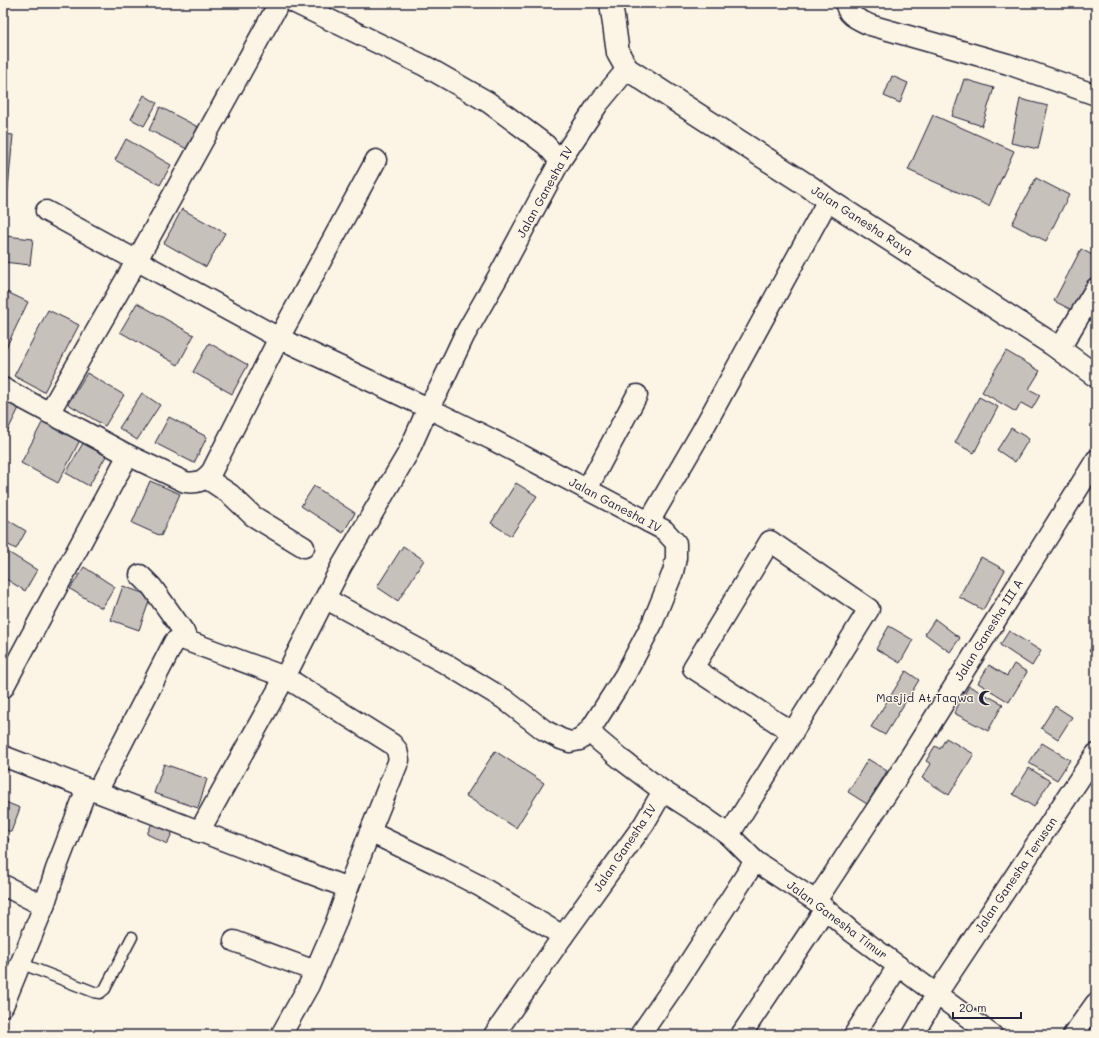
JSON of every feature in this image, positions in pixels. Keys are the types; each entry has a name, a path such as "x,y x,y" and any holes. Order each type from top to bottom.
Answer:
{"street":[{"path":"49,413 137,260 279,3"},
{"path":"296,3 425,66 488,102 546,144 560,161"},
{"path":"611,3 618,53 627,69"},
{"path":"846,3 846,8 849,13 870,25 1008,64 1096,95"},
{"name":"Jalan Ganesha IV","path":"494,1035 644,824 663,791 597,739 593,734 592,727 624,675 652,624 672,572 676,558 676,544 664,530 491,439 428,408 439,389 464,336 499,275 560,161 598,104 627,69"},
{"name":"Jalan Ganesha Raya","path":"627,69 1045,340 1096,376"},
{"path":"3,388 128,455 185,482 199,482 206,478 212,471 279,338 376,160"},
{"path":"649,522 721,397 828,200"},
{"path":"46,211 279,338 428,408 408,453 341,567 285,677 199,832"},
{"path":"1059,350 1096,288"},
{"path":"587,489 637,395"},
{"path":"3,688 9,659 128,455"},
{"name":"Jalan Ganesha III A","path":"741,1035 893,784 1096,460"},
{"path":"206,478 230,494 253,516 304,547"},
{"path":"729,835 793,733 870,609 770,541 693,668 793,733"},
{"path":"140,575 152,587 184,632 187,640"},
{"path":"326,599 448,665 504,699 544,730 561,739 570,742 580,740 592,727"},
{"path":"3,1006 44,906 56,869 92,790 174,642 178,640 187,640 285,677 392,744 397,750 398,760 396,768 348,888 335,925 309,985 281,1035"},
{"name":"Jalan Ganesha Terusan","path":"913,1035 936,995 1096,754"},
{"path":"3,756 348,888"},
{"name":"Jalan Ganesha Timur","path":"663,791 729,835 755,861 820,905 852,932 992,1035"},
{"path":"370,832 435,863 478,886 563,936"},
{"path":"640,1035 676,983 755,861"},
{"path":"3,885 44,906"},
{"path":"234,941 315,971"},
{"path":"854,1035 898,966"},
{"path":"1073,1035 1096,1003"}],"lane":[{"path":"20,963 100,993 105,989 132,937"}],"building":[{"path":"892,76 908,83 900,103 884,96"},
{"path":"964,79 994,88 982,126 952,116"},
{"path":"144,95 157,103 144,126 131,119"},
{"path":"1020,99 1048,106 1038,149 1011,143"},
{"path":"160,107 198,127 187,149 149,130"},
{"path":"933,115 1014,151 989,206 908,170"},
{"path":"3,134 13,135 4,231 3,231"},
{"path":"126,139 171,165 160,185 115,160"},
{"path":"1036,178 1069,195 1046,241 1012,224"},
{"path":"182,209 225,233 206,267 164,243"},
{"path":"6,236 33,239 30,265 3,262"},
{"path":"1081,249 1096,257 1096,273 1076,312 1054,301"},
{"path":"3,290 28,302 3,354"},
{"path":"137,303 194,335 178,365 120,332"},
{"path":"48,310 79,325 44,392 14,376"},
{"path":"209,343 248,365 232,394 193,372"},
{"path":"1006,351 1040,371 1029,389 1040,395 1032,409 1021,403 1016,412 982,392"},
{"path":"87,373 124,395 105,426 68,404"},
{"path":"3,393 22,402 3,440"},
{"path":"142,393 160,405 137,440 119,428"},
{"path":"979,397 998,407 974,453 955,443"},
{"path":"169,417 207,437 194,463 155,443"},
{"path":"43,421 80,440 58,483 21,463"},
{"path":"1011,428 1029,439 1015,462 997,450"},
{"path":"83,443 106,456 89,486 66,473"},
{"path":"150,481 180,494 161,536 132,523"},
{"path":"516,483 537,496 511,536 491,523"},
{"path":"314,486 355,513 343,533 301,506"},
{"path":"3,517 26,531 16,549 3,542"},
{"path":"403,546 424,560 398,601 377,587"},
{"path":"3,549 37,570 25,591 3,577"},
{"path":"981,557 1005,570 983,610 959,597"},
{"path":"84,567 115,587 102,608 70,589"},
{"path":"123,586 151,596 139,630 111,620"},
{"path":"935,619 960,638 950,652 925,634"},
{"path":"889,626 913,640 900,663 876,649"},
{"path":"1009,631 1041,651 1032,666 1000,645"},
{"path":"1096,640 1096,656 1089,651"},
{"path":"1014,664 1027,672 1009,702 978,683 989,665 1007,676"},
{"path":"906,671 919,680 885,735 871,727"},
{"path":"969,686 1003,704 988,731 954,713"},
{"path":"1055,706 1072,717 1058,739 1041,728"},
{"path":"946,738 974,754 949,795 922,778 931,764 926,761 935,746 940,749"},
{"path":"1042,743 1070,760 1057,780 1029,763"},
{"path":"495,751 544,783 516,828 466,796"},
{"path":"868,759 887,771 867,804 848,792"},
{"path":"164,764 207,779 198,808 154,793"},
{"path":"1029,768 1050,781 1034,807 1013,794"},
{"path":"3,801 20,808 11,832 3,829"},
{"path":"155,817 175,827 167,844 147,834"},
{"path":"3,837 9,839 3,852"}],"place":[{"name":"Masjid At Taqwa","path":"986,698"}]}
